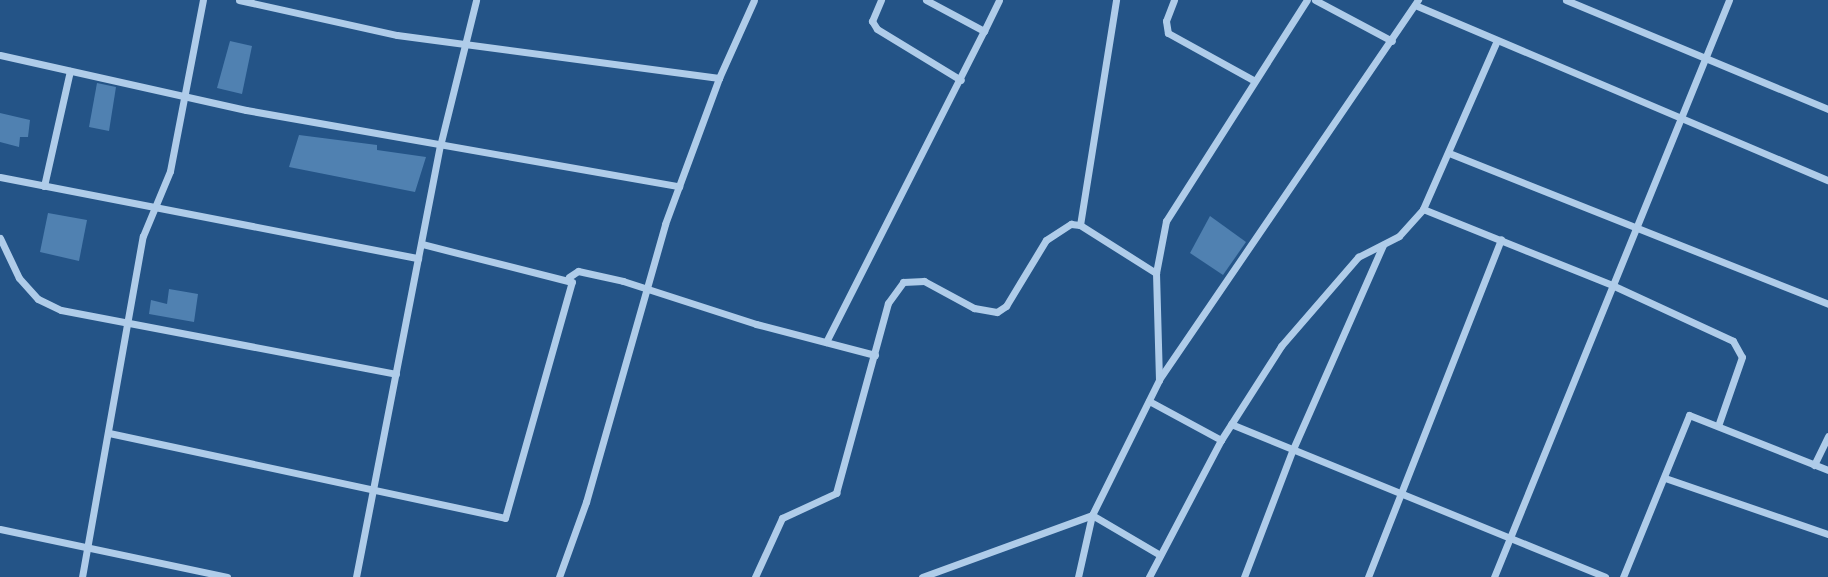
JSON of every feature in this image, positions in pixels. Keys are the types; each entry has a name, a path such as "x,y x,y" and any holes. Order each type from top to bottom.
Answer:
{"street":[{"path":"82,577 143,236 170,171 203,0"},
{"path":"239,0 397,35 719,78"},
{"path":"356,577 440,146 476,0"},
{"path":"559,577 598,461 643,290 719,78 754,0"},
{"path":"881,0 872,21 877,29 961,80"},
{"path":"926,0 984,31"},
{"path":"826,342 961,80 999,0"},
{"path":"1080,225 1116,0"},
{"path":"1174,0 1166,21 1168,33 1255,81"},
{"path":"1159,380 1156,273 1166,222 1307,0"},
{"path":"1315,0 1392,41"},
{"path":"1566,0 1828,109"},
{"path":"1494,577 1729,0"},
{"path":"1078,577 1092,515 1159,380 1416,3 1496,43 1828,180"},
{"path":"1149,577 1221,440 1281,346 1357,257 1406,230 1423,209 1496,43"},
{"path":"0,55 184,96 440,146 679,186"},
{"path":"44,186 71,71"},
{"path":"1449,153 1828,304"},
{"path":"0,177 418,258"},
{"path":"1423,209 1612,285 1738,345 1742,358 1718,423"},
{"path":"755,577 782,518 836,492 888,303 903,282 924,281 974,308 997,312 1006,306 1046,240 1059,229 1080,225 1156,273"},
{"path":"0,238 19,278 38,299 61,310 396,374"},
{"path":"1368,577 1501,239"},
{"path":"422,244 569,277 578,271 875,355"},
{"path":"1244,577 1293,449 1383,244"},
{"path":"109,433 374,487 505,518 558,343 572,289 569,277"},
{"path":"1149,401 1221,440"},
{"path":"1623,577 1689,415 1718,423 1753,443 1828,470"},
{"path":"1231,424 1510,535 1605,577"},
{"path":"1814,465 1828,436"},
{"path":"1665,478 1828,534"},
{"path":"1092,515 1160,555"},
{"path":"922,577 1092,515"},
{"path":"0,529 227,577"}],"building":[{"path":"230,41 252,46 242,94 217,88"},
{"path":"97,83 116,87 109,131 89,127"},
{"path":"0,113 30,120 28,137 20,137 19,147 0,142"},
{"path":"299,135 377,145 377,150 426,157 415,192 289,167"},
{"path":"48,213 87,220 79,261 40,252"},
{"path":"1210,216 1246,242 1223,275 1190,253"},
{"path":"169,289 198,294 194,322 149,314 151,300 167,304"}]}
